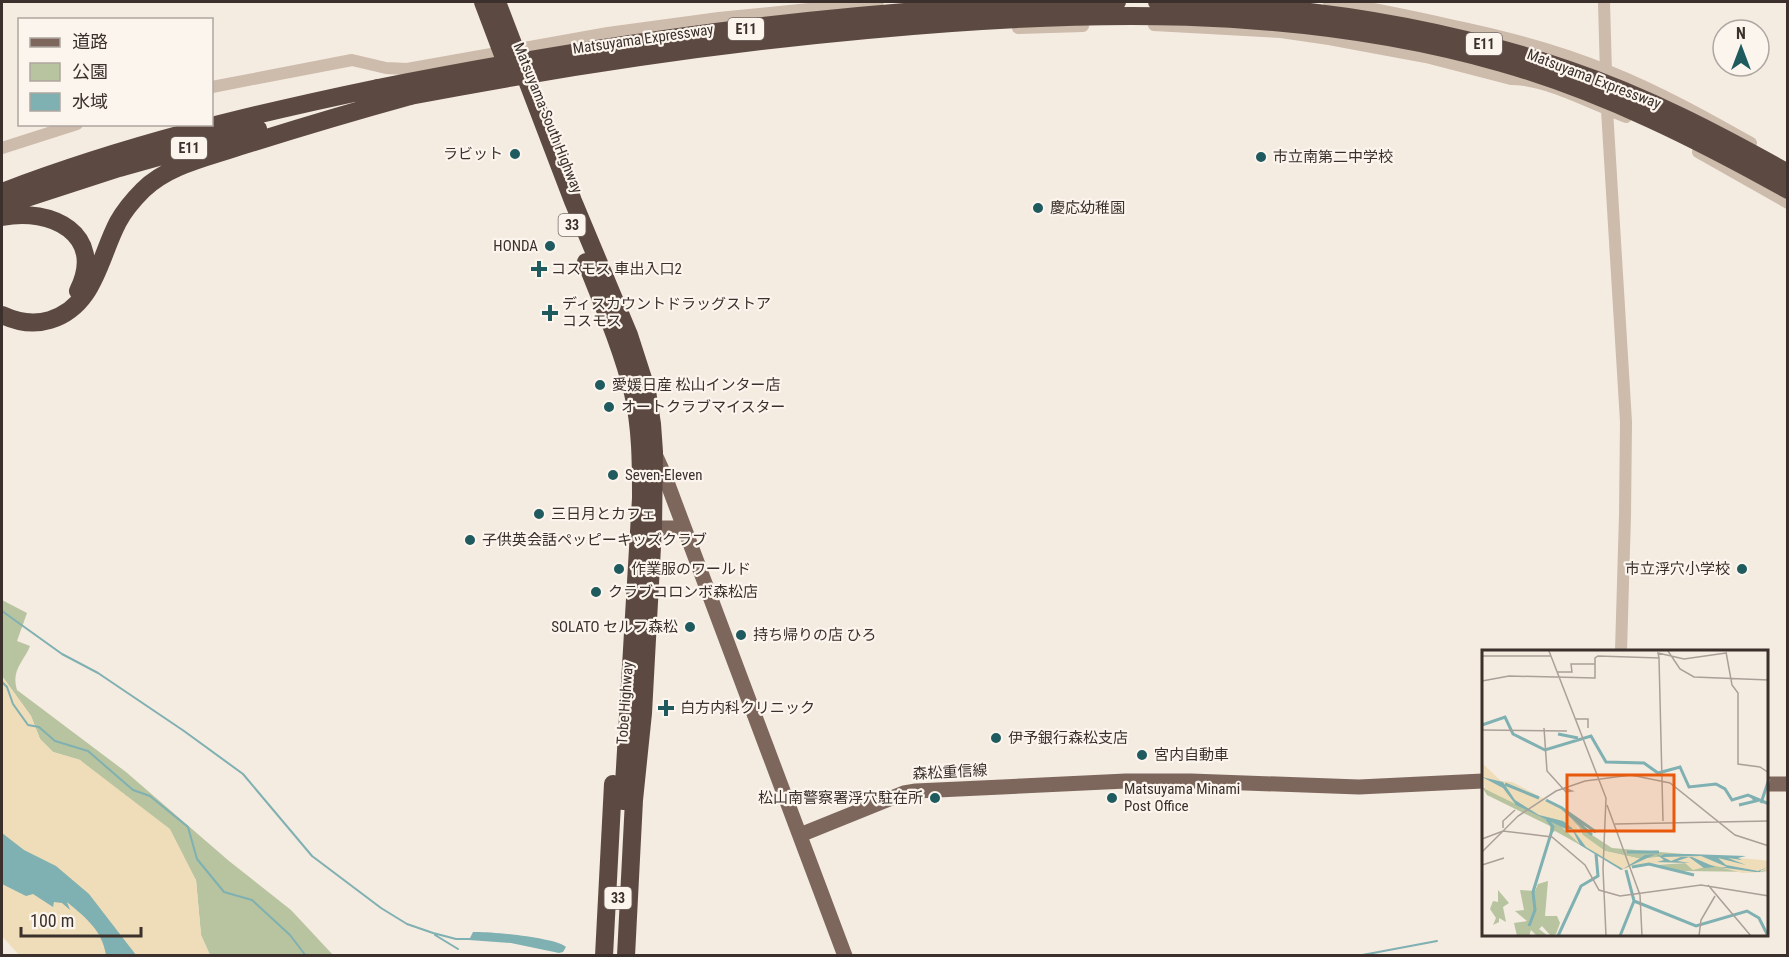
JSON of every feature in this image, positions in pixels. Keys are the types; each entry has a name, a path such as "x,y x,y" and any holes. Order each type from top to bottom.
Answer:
{"highway":[{"name":"Matsuyama-South Highway","path":"483,2 508,50 626,366 648,453"},
{"name":"Matsuyama-South Highway","path":"497,2 508,50"},
{"name":"Matsuyama Expressway","path":"2,206 197,145 546,57 795,22 970,7 1117,2"},
{"name":"Matsuyama Expressway","path":"1157,2 1199,2 1256,7 1383,22 1450,35 1506,50 1572,70 1649,102 1727,139 1788,173"},
{"name":"Matsuyama Expressway","path":"2,192 73,166 188,131 380,98 410,96 650,56 808,36 924,25 1141,15 1199,17 1316,27 1445,49 1503,64 1567,85 1645,116 1720,152 1788,190"},
{"path":"2,315 10,319 34,323 59,317 71,311 92,285 119,221 144,189 168,172 380,98"},
{"path":"2,180 73,166"},
{"path":"2,217 40,215 60,222 78,239 86,268 78,291 65,305 47,313 30,314 2,306"},
{"name":"Tobe Highway","path":"615,956 637,709 648,453"},
{"path":"604,956 616,735 637,709"},
{"path":"637,709 648,740 637,956"},
{"name":"Tobe Highway","path":"626,840 626,956"}],"main road":[{"path":"648,453 684,528 845,956"},
{"path":"646,528 684,528"},
{"name":"森松重信線","path":"800,835 904,793 916,791 1126,781 1359,787 1482,781"},
{"path":"1768,784 1788,784"}],"street":[{"path":"213,87 352,60 386,68 407,69 508,50 685,23 878,2"},
{"path":"1329,2 1397,13 1495,34 1607,70 1691,110 1788,163"},
{"path":"1604,2 1607,110 1626,422 1621,650"},
{"path":"1018,28 1110,25 1195,26 1291,33 1380,47 1511,79 1523,79 1558,90 1648,126 1690,147 1788,203"},
{"path":"2,148 71,126"}],"green space":[{"path":"2,600 27,613 17,641 30,646 17,672 17,690 126,772 229,861 291,910 333,955 210,955 201,935 196,880 80,760 53,752 40,739 31,716 2,676"}],"sand":[{"path":"2,676 31,716 40,739 53,752 80,760 170,829 196,880 201,935 210,955 19,955 2,936"}],"water":[{"path":"2,833 24,850 56,866 89,894 136,955 106,955 97,931 67,902 70,910 62,903 54,902 53,907 33,894 26,896 2,884"},
{"path":"473,932 537,938 566,947 563,952 559,953 511,943 469,940"}],"waterway":[{"path":"2,611 62,654 98,673 184,731 243,774 312,856 381,908 407,924 433,933 456,939 471,939"},
{"path":"2,682 7,687 13,704 28,725 39,727 55,741 88,751 133,790 150,796 188,827 197,859 224,892 252,900 290,935 306,956"},
{"path":"435,935 458,949"},
{"path":"1357,956 1437,941"}],"place":[{"name":"ラビット","path":"515,154"},
{"name":"市立南第二中学校","path":"1261,157"},
{"name":"慶応幼稚園","path":"1038,208"},
{"name":"HONDA","path":"550,246"},
{"name":"コスモス 車出入口2","path":"539,269"},
{"name":"ディスカウントドラッグストア コスモス","path":"550,313"},
{"name":"愛媛日産 松山インター店","path":"600,385"},
{"name":"オートクラブマイスター","path":"609,407"},
{"name":"Seven-Eleven","path":"613,475"},
{"name":"三日月とカフェ","path":"539,514"},
{"name":"子供英会話ペッピーキッズクラブ","path":"470,540"},
{"name":"作業服のワールド","path":"619,569"},
{"name":"市立浮穴小学校","path":"1742,569"},
{"name":"クラブコロンボ森松店","path":"596,592"},
{"name":"SOLATO セルフ森松","path":"690,627"},
{"name":"持ち帰りの店 ひろ","path":"741,635"},
{"name":"白方内科クリニック","path":"666,708"},
{"name":"伊予銀行森松支店","path":"996,738"},
{"name":"宮内自動車","path":"1142,755"},
{"name":"松山南警察署浮穴駐在所","path":"935,798"},
{"name":"Matsuyama Minami Post Office","path":"1112,798"}]}
